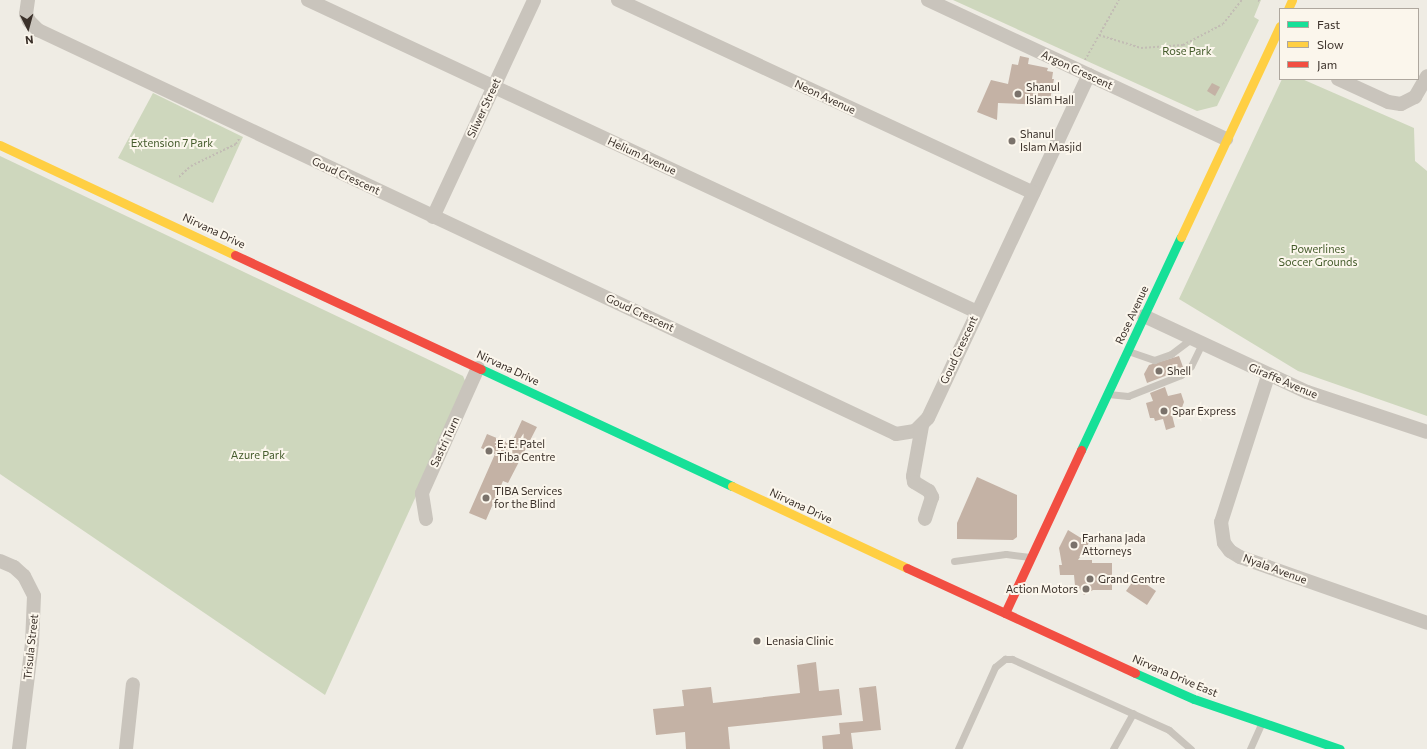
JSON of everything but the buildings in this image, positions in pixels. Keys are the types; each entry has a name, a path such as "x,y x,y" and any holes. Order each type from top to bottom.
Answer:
{"main road":[{"name":"Rose Avenue","path":"1005,613 1032,558 1226,139 1275,50 1279,31"},
{"name":"Nirvana Drive","path":"0,145 1005,613"},
{"name":"Nirvana Drive East","path":"1005,613 1194,699 1261,724 1340,749"}],"street":[{"name":"Goud Crescent","path":"28,0 26,14 29,21 38,30 896,434 906,434 922,426 1089,75"},
{"name":"Helium Avenue","path":"308,0 977,312"},
{"name":"Silwer Street","path":"433,217 534,0"},
{"name":"Neon Avenue","path":"618,0 1033,193"},
{"name":"Argon Crescent","path":"928,0 1226,139"},
{"path":"1340,80 1388,102 1401,104 1416,97 1427,76"},
{"name":"Giraffe Avenue","path":"1144,316 1268,376 1336,403 1427,432"},
{"name":"Sastri Turn","path":"426,519 422,493 478,368"},
{"name":"Nyala Avenue","path":"1268,376 1221,522 1224,543 1230,551 1240,557 1427,623"},
{"path":"922,426 913,476 914,482 929,492 932,497 925,519"},
{"name":"Trisula Street","path":"0,561 14,567 24,576 34,596 32,643 19,749"},
{"path":"126,749 133,684"}],"lane":[{"path":"1128,351 1154,360 1171,354 1197,341"},
{"path":"1108,394 1128,396 1181,375 1191,366 1197,341"},
{"path":"954,561 1006,554 1032,558"},
{"path":"958,749 995,667 1005,659 1019,661 1169,730 1192,749"},
{"path":"1113,749 1132,713"},
{"path":"1250,749 1261,724"}],"path":[{"path":"1085,60 1119,0"},
{"path":"1099,35 1141,48 1183,45 1223,24 1242,0"},
{"path":"179,177 190,166 236,144 246,129"}],"green space":[{"name":"Rose Park","path":"953,0 1261,0 1254,17 1259,20 1217,106 1197,111"},
{"name":"Powerlines Soccer Grounds","path":"1282,80 1304,80 1414,128 1415,161 1427,171 1427,416 1298,371 1179,299"},
{"name":"Extension 7 Park","path":"153,93 243,137 213,203 118,158"},
{"name":"Azure Park","path":"0,156 463,376 466,383 465,389 325,695 0,474"}],"traffic: fast":[{"path":"1081,450 1181,237"},
{"path":"481,369 732,486"},
{"path":"1135,673 1194,699 1340,749"}],"traffic: slow":[{"path":"1288,8 1292,0"},
{"path":"1181,237 1279,28"},
{"path":"0,145 235,255"},
{"path":"732,486 907,568"}],"traffic: jam":[{"path":"235,255 481,369"},
{"path":"1005,613 1081,450"},
{"path":"907,568 1135,673"}],"place":[{"name":"Shanul Islam Hall","path":"1018,94"},
{"name":"Shanul Islam Masjid","path":"1012,141"},
{"name":"Shell","path":"1159,371"},
{"name":"Spar Express","path":"1164,411"},
{"name":"E. E. Patel Tiba Centre","path":"489,451"},
{"name":"TIBA Services for the Blind","path":"486,498"},
{"name":"Farhana Jada Attorneys","path":"1074,545"},
{"name":"Grand Centre","path":"1090,579"},
{"name":"Action Motors","path":"1086,589"},
{"name":"Lenasia Clinic","path":"757,641"}]}
